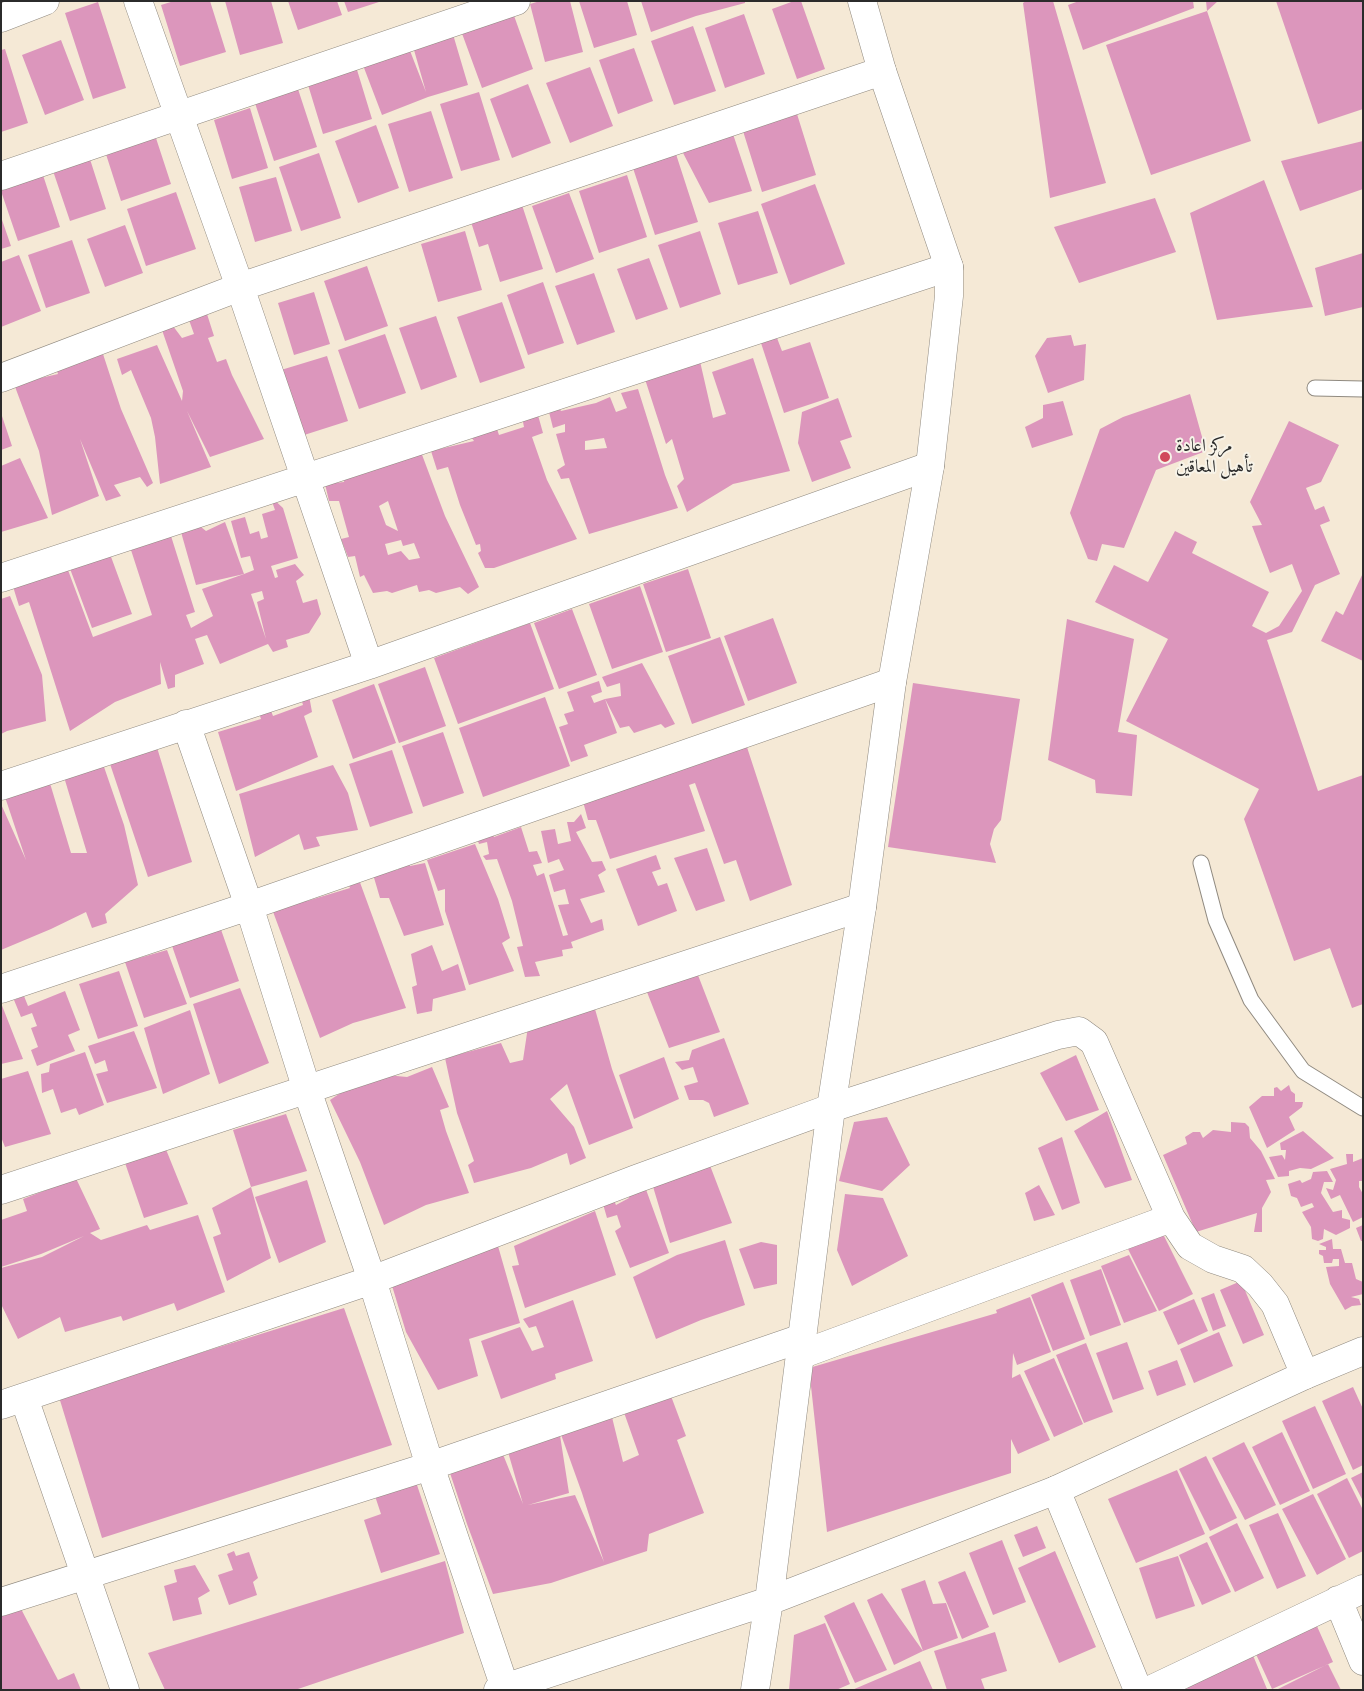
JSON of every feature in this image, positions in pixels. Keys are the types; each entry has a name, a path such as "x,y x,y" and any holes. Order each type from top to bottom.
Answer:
{"street":[{"path":"1,18 45,1"},
{"path":"138,1 240,287 369,665"},
{"path":"1,176 516,1"},
{"path":"755,1690 769,1601 831,1108 862,907 892,682 930,466 949,296 949,267 882,71 862,1"},
{"path":"1,378 240,287 882,71"},
{"path":"1,578 949,267"},
{"path":"1,786 369,665 930,466"},
{"path":"1,989 249,906 892,682"},
{"path":"186,724 249,906 307,1090 372,1280 501,1689 769,1601 1056,1490 1305,1375 1363,1351"},
{"path":"1,1190 862,907"},
{"path":"126,1690 86,1576 13,1402 372,1280 636,1179 831,1108 1058,1035 1078,1031 1094,1042 1171,1218 1190,1246 1213,1259 1243,1269 1260,1285 1275,1304 1305,1375"},
{"path":"1,1602 801,1346 1171,1218"},
{"path":"1056,1490 1138,1690"},
{"path":"1150,1690 1338,1600 1363,1590"},
{"path":"1338,1600 1363,1661"}],"lane":[{"path":"1316,388 1363,389"},
{"path":"1201,863 1216,920 1251,1000 1304,1071 1363,1108"}],"building":[{"path":"174,1 210,1 226,52 180,66 161,5"},
{"path":"225,1 271,1 283,43 240,55"},
{"path":"288,1 337,1 342,15 298,30"},
{"path":"344,1 379,1 379,2 348,12"},
{"path":"540,1 570,1 583,52 545,62 530,4"},
{"path":"579,1 627,1 637,35 594,48"},
{"path":"641,1 745,1 745,3 696,16 651,32"},
{"path":"794,1 801,1 825,69 797,79 772,9"},
{"path":"1026,1 1053,1 1106,183 1050,198 1023,3"},
{"path":"1079,1 1193,1 1194,8 1083,50 1068,5"},
{"path":"1206,1 1218,1 1207,11"},
{"path":"1276,1 1363,1 1363,109 1318,124"},
{"path":"98,2 126,88 93,99 65,13"},
{"path":"512,10 533,69 482,88 460,28"},
{"path":"1207,11 1251,141 1151,175 1106,45"},
{"path":"744,14 765,74 725,88 705,28"},
{"path":"693,26 716,91 674,105 651,41"},
{"path":"452,31 468,85 428,97 382,115 361,60 407,43 426,92 412,43"},
{"path":"61,40 84,100 45,115 22,55"},
{"path":"634,48 653,101 618,114 599,60"},
{"path":"5,49 28,123 1,132 1,50"},
{"path":"354,60 372,119 323,134 305,75"},
{"path":"590,67 613,126 570,143 546,83"},
{"path":"296,83 317,147 274,161 253,97"},
{"path":"528,84 551,143 512,158 490,99"},
{"path":"479,92 500,160 461,171 440,104"},
{"path":"250,108 268,168 232,179 214,120"},
{"path":"431,111 453,178 409,192 388,124"},
{"path":"797,114 816,175 762,192 743,131"},
{"path":"376,125 399,188 358,203 335,141"},
{"path":"154,132 171,184 121,201 104,148"},
{"path":"733,134 752,191 709,203 682,151"},
{"path":"1363,141 1363,189 1300,211 1281,161"},
{"path":"675,151 698,222 655,235 632,165"},
{"path":"88,153 106,209 70,221 51,165"},
{"path":"319,153 341,218 301,231 279,167"},
{"path":"41,169 60,227 18,241 1,191 1,182"},
{"path":"627,175 647,237 599,253 579,191"},
{"path":"276,177 292,231 255,242 239,187"},
{"path":"1264,180 1313,307 1217,320 1190,213"},
{"path":"815,184 845,264 790,285 761,204"},
{"path":"176,192 196,249 146,266 127,209"},
{"path":"569,193 594,259 556,273 532,206"},
{"path":"1155,198 1176,252 1079,283 1054,227"},
{"path":"522,205 543,269 500,282 488,244 479,247 471,222"},
{"path":"758,211 778,273 738,285 718,223"},
{"path":"1,217 11,246 1,249"},
{"path":"125,225 143,273 105,287 87,239"},
{"path":"465,231 482,290 438,302 421,244"},
{"path":"700,231 721,294 680,308 658,245"},
{"path":"72,240 90,293 46,308 28,255"},
{"path":"1363,253 1363,307 1325,316 1315,268"},
{"path":"19,255 41,311 1,327 1,262"},
{"path":"649,258 668,309 636,320 617,269"},
{"path":"367,266 388,326 345,341 324,281"},
{"path":"594,273 615,332 577,345 555,286"},
{"path":"543,282 564,343 528,355 507,295"},
{"path":"314,292 330,344 294,355 278,303"},
{"path":"502,302 525,368 480,383 457,317"},
{"path":"207,314 214,336 208,338 217,362 226,359 264,439 210,457 187,411 211,467 160,484 151,418 131,370 122,375 117,359 157,345 182,401 183,391 162,330 173,326 182,338 194,334 189,320"},
{"path":"436,316 457,377 421,390 399,328"},
{"path":"385,334 406,393 359,409 338,350"},
{"path":"1071,335 1074,346 1086,344 1084,380 1048,393 1035,356 1047,338"},
{"path":"777,338 782,351 810,342 829,398 784,413 761,343"},
{"path":"103,354 121,409 153,483 147,487 140,477 114,485 121,496 106,501 80,439 99,496 52,515 39,451 14,384 58,374 55,366"},
{"path":"327,356 348,421 301,436 281,370"},
{"path":"699,357 713,418 726,414 712,372 753,358 790,471 733,484 687,512 677,486 684,479 672,439 666,444 643,373"},
{"path":"638,389 665,475 678,508 589,534 569,478 561,479 557,470 565,465 556,434 565,432 565,424 553,428 548,408 557,404 561,411 596,403 610,397 616,412 627,408 621,393","holes":["604,438 607,448 585,450 585,441"]},
{"path":"1190,394 1206,451 1156,470 1124,548 1102,544 1097,561 1088,559 1070,513 1100,429 1123,417"},
{"path":"838,398 852,437 840,441 851,468 812,482 798,443 802,412"},
{"path":"1063,401 1073,435 1032,448 1025,427 1043,418 1043,405"},
{"path":"536,408 543,433 532,437 547,480 577,539 494,568 485,568 478,553 481,551 480,544 476,545 460,505 448,467 437,470 431,451 474,441 470,435 497,429 499,435 524,427 521,412"},
{"path":"1,413 12,446 1,450"},
{"path":"1289,421 1339,445 1321,482 1306,488 1315,510 1324,506 1330,521 1320,525 1340,574 1315,585 1292,632 1267,640 1318,791 1363,775 1363,1004 1352,1008 1330,948 1294,961 1244,819 1259,789 1126,721 1168,639 1095,602 1114,565 1148,582 1175,531 1197,542 1192,553 1269,592 1252,626 1266,633 1279,626 1302,591 1292,564 1270,573 1252,526 1262,525 1250,502"},
{"path":"421,452 445,516 479,587 468,594 460,587 436,593 429,590 419,592 417,585 392,593 387,591 373,593 364,575 360,577 355,556 348,557 341,539 349,537 339,501 329,501 325,484 344,482 345,476","holes":["388,501 398,531 386,525 379,506","401,540 403,546 414,543 420,558 409,560 401,551 388,555 385,544"]},
{"path":"20,458 48,518 1,532 1,466"},
{"path":"270,496 283,508 298,558 271,566 275,578 278,577 276,570 295,564 304,575 296,581 303,603 317,599 321,614 309,633 286,640 288,647 273,652 268,644 220,664 207,635 195,639 204,664 175,675 175,687 168,689 160,662 161,684 115,702 70,731 29,602 19,606 11,580 65,562 93,637 152,615 131,550 171,536 195,612 186,615 191,628 213,616 202,589 254,570 250,556 241,558 231,521 245,517 250,534 259,531 261,539 268,537 262,514 275,510","holes":["262,591 264,599 257,602 266,639 251,594"]},
{"path":"225,522 244,574 196,585 181,532 196,523 206,531"},
{"path":"110,554 132,614 92,628 69,566"},
{"path":"688,569 711,638 666,652 643,584"},
{"path":"1363,573 1363,661 1321,641 1336,611 1343,615"},
{"path":"640,586 663,652 612,669 589,604"},
{"path":"10,596 42,675 46,721 1,734 1,599"},
{"path":"572,609 597,675 559,689 534,623"},
{"path":"773,618 797,683 748,701 724,636"},
{"path":"1067,619 1134,639 1118,732 1137,735 1132,796 1096,793 1095,780 1048,760"},
{"path":"530,623 554,689 458,724 434,658"},
{"path":"720,637 745,705 692,724 668,656"},
{"path":"642,663 675,724 665,728 661,724 634,733 629,726 620,728 605,699 621,696 620,683 607,687 602,677"},
{"path":"425,667 446,726 399,743 378,684"},
{"path":"599,681 602,692 591,696 594,703 605,699 617,733 584,745 588,756 571,762 559,727 568,724 564,714 574,711 567,692"},
{"path":"913,683 1020,699 1001,820 994,829 990,844 996,863 888,847"},
{"path":"374,684 396,743 353,759 332,700"},
{"path":"308,690 312,712 304,716 318,757 236,791 218,732 261,719 257,707 268,703 273,716 303,705 299,692"},
{"path":"545,697 570,766 483,797 459,728"},
{"path":"443,732 464,793 423,807 402,746"},
{"path":"744,738 792,885 750,901 736,860 724,864 695,783 689,785 705,831 610,859 596,820 588,820 581,794"},
{"path":"155,741 192,862 148,877 107,755"},
{"path":"392,750 413,813 370,827 349,764"},
{"path":"103,764 124,825 138,885 105,914 107,923 92,928 86,912 1,950 1,804 26,860 4,794 49,780 71,853 87,853 64,777"},
{"path":"333,765 348,793 358,830 316,837 320,846 304,850 299,834 255,857 239,794"},
{"path":"581,814 586,828 576,832 592,862 602,861 606,870 598,875 605,892 580,899 591,923 602,919 604,930 571,942 573,948 562,950 563,956 535,962 540,976 525,977 517,947 523,946 512,901 497,859 486,860 483,856 489,854 487,842 479,844 476,835 492,832 494,837 521,827 529,852 537,851 542,863 533,865 537,876 544,873 563,936 568,935 558,905 569,904 565,889 554,892 549,875 564,870 559,859 548,863 541,831 555,829 558,844 571,841 567,822 574,822"},
{"path":"475,844 498,899 510,938 502,943 514,971 469,985 445,911 445,889 438,891 427,860"},
{"path":"707,848 725,901 696,911 674,858"},
{"path":"656,855 661,869 652,872 658,886 667,883 677,911 638,926 616,869"},
{"path":"407,858 410,866 425,863 444,925 404,936 389,898 380,898 372,871 398,870 396,861"},
{"path":"358,877 406,1008 353,1023 320,1038 272,909 305,895 307,901 350,888 348,883"},
{"path":"218,921 239,981 190,998 170,940"},
{"path":"432,945 442,971 458,964 466,990 433,999 432,1011 417,1014 412,987 417,985 411,954"},
{"path":"167,950 187,1004 144,1018 125,962"},
{"path":"696,970 720,1032 669,1048 645,987"},
{"path":"119,971 138,1026 98,1039 79,984"},
{"path":"240,988 269,1063 219,1084 193,1004"},
{"path":"65,991 80,1030 68,1035 75,1051 37,1066 31,1050 38,1047 31,1028 37,1026 32,1013 21,1017 14,1000 24,996 28,1006"},
{"path":"593,1002 612,1069 633,1128 589,1145 567,1084 550,1099 574,1127 586,1158 570,1165 567,1153 531,1168 474,1183 468,1165 474,1161 457,1113 445,1058 501,1043 510,1063 523,1060 529,1020"},
{"path":"1,1003 23,1059 1,1064"},
{"path":"190,1010 210,1074 163,1094 144,1028"},
{"path":"134,1031 157,1088 107,1103 96,1074 108,1071 105,1060 95,1064 88,1046"},
{"path":"724,1038 749,1104 714,1117 709,1103 703,1100 689,1100 684,1086 698,1082 693,1067 682,1070 675,1062 689,1060 692,1050"},
{"path":"85,1052 104,1105 79,1115 76,1108 61,1113 53,1089 42,1093 41,1074 49,1072 50,1064"},
{"path":"1076,1055 1099,1110 1066,1121 1040,1073"},
{"path":"664,1057 679,1099 634,1119 619,1075"},
{"path":"432,1067 449,1107 440,1110 469,1193 426,1205 384,1225 360,1162 330,1100 357,1082 386,1075 407,1077"},
{"path":"28,1071 51,1134 5,1147 1,1137 1,1079"},
{"path":"1289,1085 1291,1091 1295,1094 1295,1102 1303,1102 1302,1107 1289,1117 1295,1130 1267,1148 1249,1107 1262,1096 1274,1096 1274,1088 1277,1087 1281,1091"},
{"path":"1107,1111 1132,1180 1105,1188 1074,1131"},
{"path":"286,1114 307,1171 251,1187 233,1130"},
{"path":"887,1117 910,1165 882,1191 839,1181 854,1122"},
{"path":"1231,1122 1245,1123 1249,1127 1250,1138 1261,1151 1275,1179 1266,1180 1271,1192 1262,1208 1262,1232 1254,1232 1257,1213 1196,1232 1163,1155 1187,1144 1185,1137 1193,1132 1200,1132 1203,1138 1213,1130 1231,1132"},
{"path":"1303,1131 1334,1158 1311,1169 1300,1168 1289,1171 1289,1176 1278,1177 1269,1157 1282,1155 1285,1160 1286,1150 1281,1150 1280,1143"},
{"path":"1062,1137 1080,1203 1062,1210 1038,1148"},
{"path":"165,1147 188,1204 144,1218 124,1160"},
{"path":"1346,1154 1353,1154 1353,1162 1363,1158 1363,1181 1359,1181 1359,1187 1363,1194 1363,1217 1353,1222 1340,1195 1331,1199 1326,1188 1333,1190 1336,1180 1330,1169 1347,1164"},
{"path":"706,1155 732,1223 670,1243 651,1180"},
{"path":"1327,1171 1333,1182 1324,1182 1321,1193 1333,1212 1342,1210 1342,1218 1350,1220 1350,1228 1336,1235 1324,1229 1323,1239 1318,1241 1312,1239 1311,1227 1302,1212 1314,1207 1312,1203 1301,1207 1297,1198 1291,1196 1288,1184 1300,1180 1302,1183 1311,1179 1313,1172"},
{"path":"73,1172 100,1229 90,1233 101,1240 147,1225 150,1230 198,1215 225,1292 177,1311 174,1303 123,1321 121,1316 65,1332 60,1317 18,1339 1,1304 1,1268 42,1257 84,1236 41,1254 1,1267 1,1220 27,1211 23,1199 59,1185"},
{"path":"307,1180 326,1242 279,1263 255,1197"},
{"path":"644,1184 669,1253 630,1268 615,1231 621,1227 617,1215 607,1218 601,1197 610,1192 616,1205 629,1198 626,1191"},
{"path":"1039,1185 1055,1215 1034,1221 1025,1193"},
{"path":"251,1187 271,1258 227,1281 213,1237 221,1234 212,1208"},
{"path":"845,1194 883,1198 908,1256 852,1286 837,1250"},
{"path":"595,1211 616,1275 525,1308 512,1266 519,1265 514,1246"},
{"path":"1363,1225 1363,1241 1361,1241 1356,1228"},
{"path":"1163,1234 1193,1294 1159,1311 1127,1247"},
{"path":"1332,1239 1333,1249 1341,1249 1345,1263 1352,1263 1356,1279 1363,1282 1363,1294 1351,1297 1359,1299 1361,1305 1352,1306 1345,1310 1330,1284 1326,1267 1339,1266 1339,1259 1333,1259 1332,1263 1324,1263 1323,1256 1319,1254 1319,1250 1326,1250 1326,1247 1319,1244"},
{"path":"725,1240 745,1305 701,1320 656,1339 633,1277 677,1255"},
{"path":"761,1242 777,1245 777,1284 754,1289 739,1249"},
{"path":"498,1246 520,1323 469,1339 478,1376 438,1390 406,1332 390,1279"},
{"path":"1129,1255 1157,1311 1124,1323 1101,1266"},
{"path":"1101,1269 1121,1325 1090,1336 1070,1280"},
{"path":"1241,1281 1264,1335 1243,1344 1220,1290"},
{"path":"1063,1282 1085,1339 1053,1351 1031,1295"},
{"path":"1214,1293 1226,1326 1213,1331 1201,1298"},
{"path":"1030,1297 1051,1352 1017,1365 1013,1353 1012,1378 1020,1374 1050,1440 1018,1454 1011,1439 1011,1473 827,1532 809,1368 997,1313 996,1310"},
{"path":"1194,1299 1208,1331 1178,1345 1163,1312"},
{"path":"573,1300 593,1361 555,1374 556,1379 501,1399 481,1341 520,1327 532,1351 544,1347 536,1326 529,1328 523,1319"},
{"path":"344,1308 392,1445 102,1538 59,1397"},
{"path":"1219,1332 1233,1366 1194,1383 1180,1349"},
{"path":"1127,1342 1144,1389 1113,1400 1096,1353"},
{"path":"1086,1343 1113,1412 1084,1423 1056,1355"},
{"path":"1054,1358 1083,1424 1054,1437 1024,1371"},
{"path":"1177,1360 1186,1385 1157,1396 1148,1371"},
{"path":"1353,1387 1363,1409 1363,1465 1353,1470 1322,1401"},
{"path":"668,1388 686,1436 677,1440 704,1513 649,1534 647,1551 551,1583 493,1594 448,1467 500,1447 523,1504 506,1445 559,1429 610,1409 623,1462 639,1455 621,1404","holes":["559,1429 582,1493 604,1562 575,1495 528,1505 569,1493"]},
{"path":"1315,1406 1346,1474 1313,1489 1282,1421"},
{"path":"1282,1432 1310,1491 1280,1505 1252,1447"},
{"path":"1244,1442 1276,1505 1245,1520 1212,1458"},
{"path":"1206,1456 1237,1518 1210,1531 1179,1469"},
{"path":"1177,1470 1205,1534 1136,1563 1108,1499"},
{"path":"1363,1472 1363,1501 1351,1478"},
{"path":"1347,1478 1363,1510 1363,1551 1349,1558 1317,1494"},
{"path":"416,1482 440,1554 381,1573 364,1520 381,1514 375,1496"},
{"path":"1313,1494 1346,1559 1317,1575 1282,1509"},
{"path":"1278,1513 1306,1576 1277,1589 1249,1525"},
{"path":"1237,1523 1264,1578 1235,1592 1209,1537"},
{"path":"1037,1526 1046,1548 1023,1557 1014,1535"},
{"path":"1002,1540 1026,1602 993,1615 969,1553"},
{"path":"1207,1542 1231,1592 1202,1605 1179,1555"},
{"path":"234,1551 236,1556 249,1552 258,1578 253,1582 257,1595 229,1605 218,1575 233,1570 227,1554"},
{"path":"1055,1551 1096,1647 1059,1663 1018,1568"},
{"path":"1178,1556 1195,1606 1156,1619 1139,1568"},
{"path":"445,1561 464,1633 295,1690 165,1690 148,1653"},
{"path":"195,1565 210,1591 198,1598 202,1614 173,1621 164,1586 177,1582 174,1570"},
{"path":"965,1571 989,1627 962,1639 938,1582"},
{"path":"925,1580 933,1604 946,1603 958,1638 923,1651 901,1589"},
{"path":"882,1593 923,1651 894,1665 867,1600"},
{"path":"854,1602 887,1670 855,1683 824,1616"},
{"path":"19,1605 58,1680 74,1673 81,1690 1,1690 1,1611"},
{"path":"825,1623 850,1684 836,1690 789,1690 794,1635"},
{"path":"1316,1624 1333,1662 1272,1689 1255,1652"},
{"path":"995,1632 1007,1671 981,1679 985,1690 947,1690 934,1651"},
{"path":"1252,1653 1267,1689 1188,1690 1184,1682"},
{"path":"920,1661 933,1690 852,1690"},
{"path":"1328,1664 1341,1690 1276,1690"}],"place":[{"name":"مركز اعادة تأهيل المعاقين","path":"1165,457"}]}
